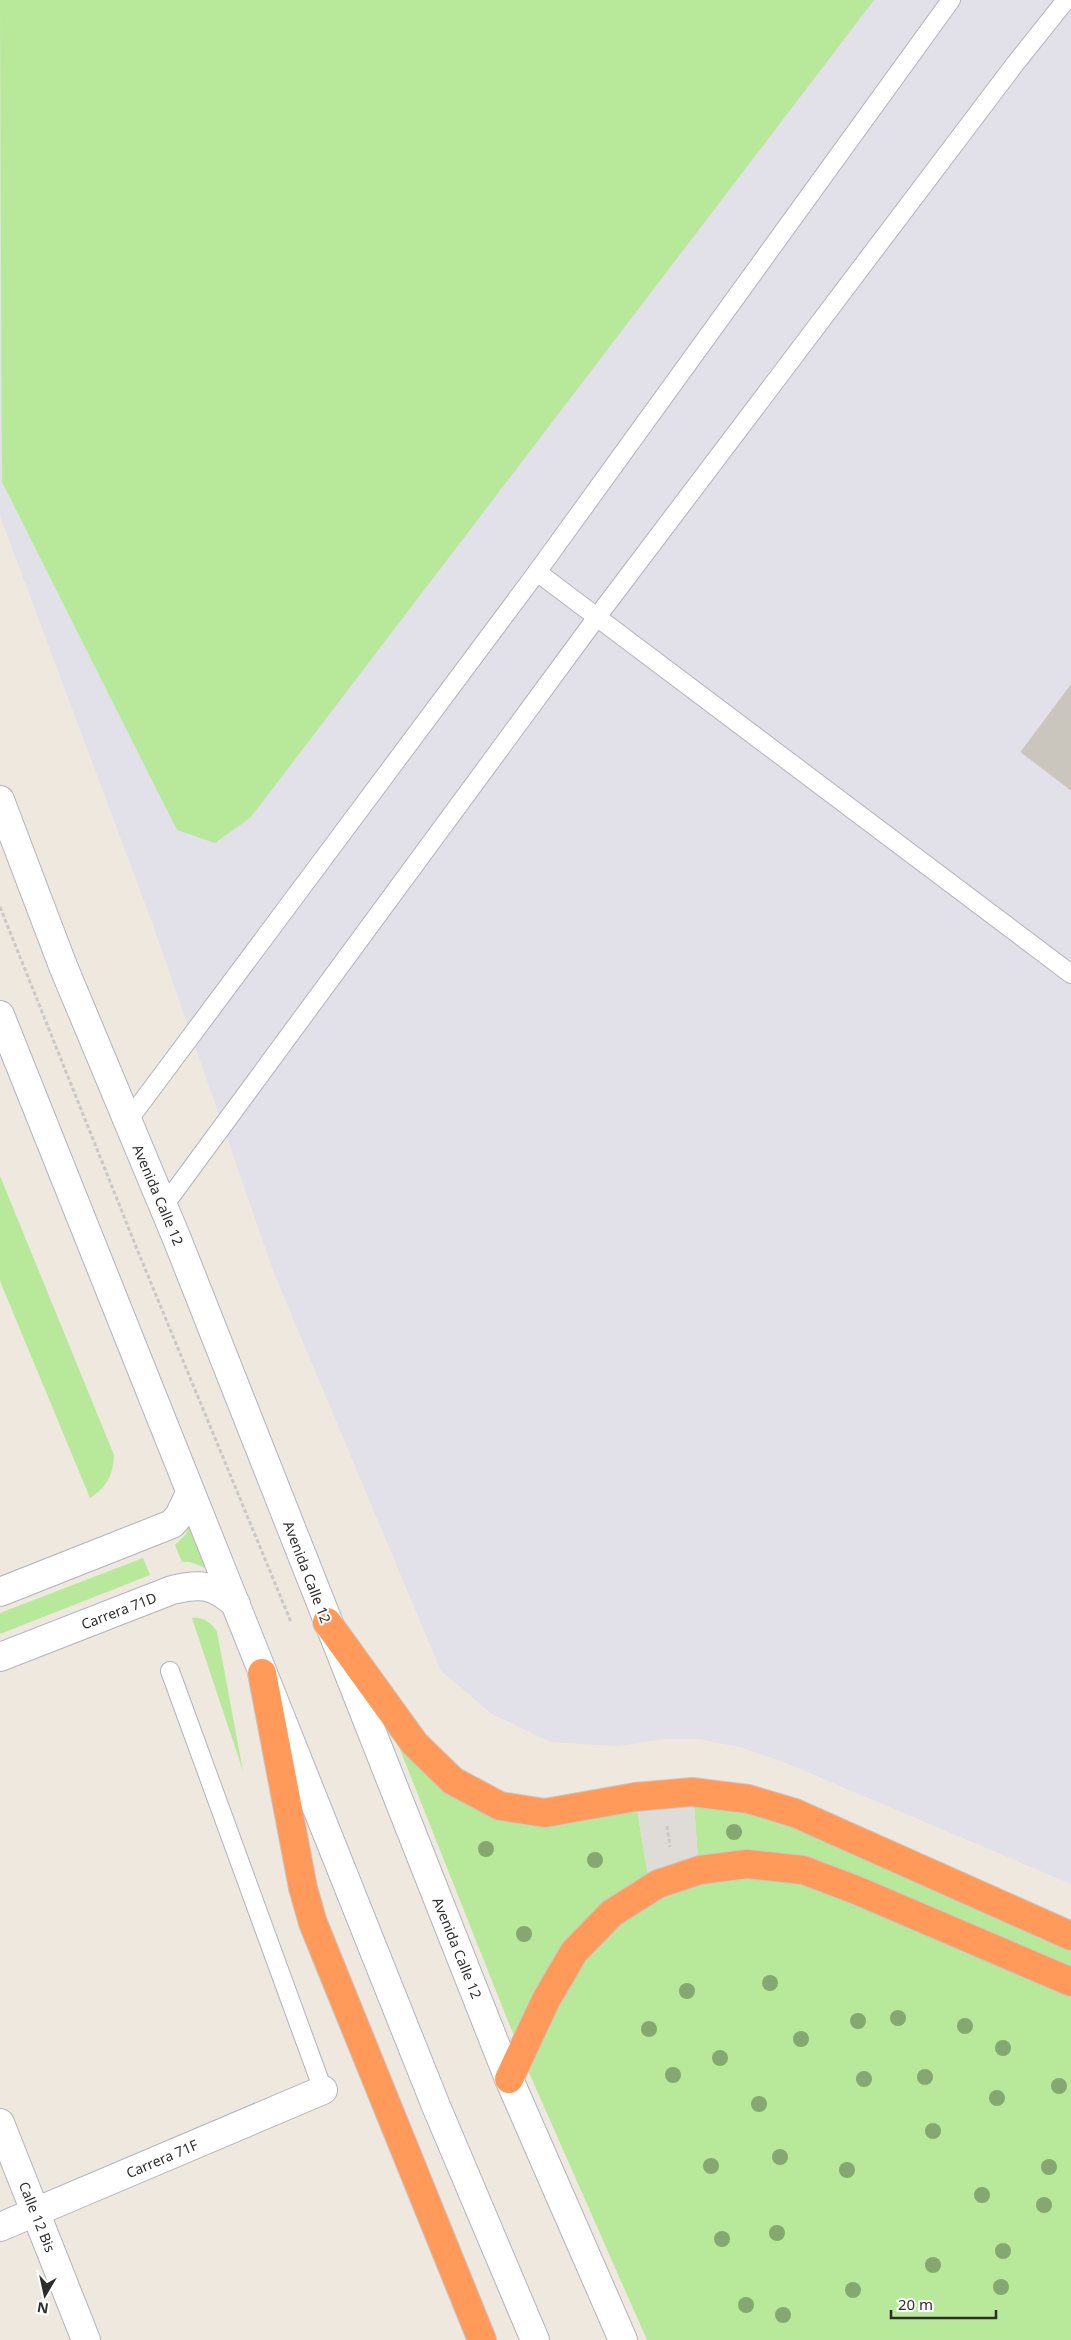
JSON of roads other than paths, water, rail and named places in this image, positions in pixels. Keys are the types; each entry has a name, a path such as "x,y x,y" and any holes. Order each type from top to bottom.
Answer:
{"highway":[{"path":"327,1622 415,1744 453,1781 500,1806 545,1813 635,1797 692,1792 748,1799 795,1813 1071,1936"},
{"path":"262,1673 303,1888 313,1923 482,2340"},
{"path":"509,2079 546,2000 574,1952 612,1913 658,1884 700,1870 747,1864 803,1870 865,1894 1071,1982"}],"main road":[{"name":"Avenida Calle 12","path":"0,800 63,966 163,1207 509,2079 624,2340"},
{"path":"0,1015 436,2106 535,2340"},
{"path":"0,1592 172,1524 180,1516 190,1493"},
{"name":"Carrera 71D","path":"0,1657 172,1590 198,1584 211,1587 236,1604"},
{"name":"Carrera 71F","path":"0,2228 323,2090"},
{"name":"Calle 12 Bis","path":"0,2123 86,2340"}],"lane":[{"path":"127,1122 537,572 951,0"},
{"path":"163,1207 597,617 1009,72 1066,0"},
{"path":"537,572 1071,974"},
{"path":"170,1671 323,2090"}]}
